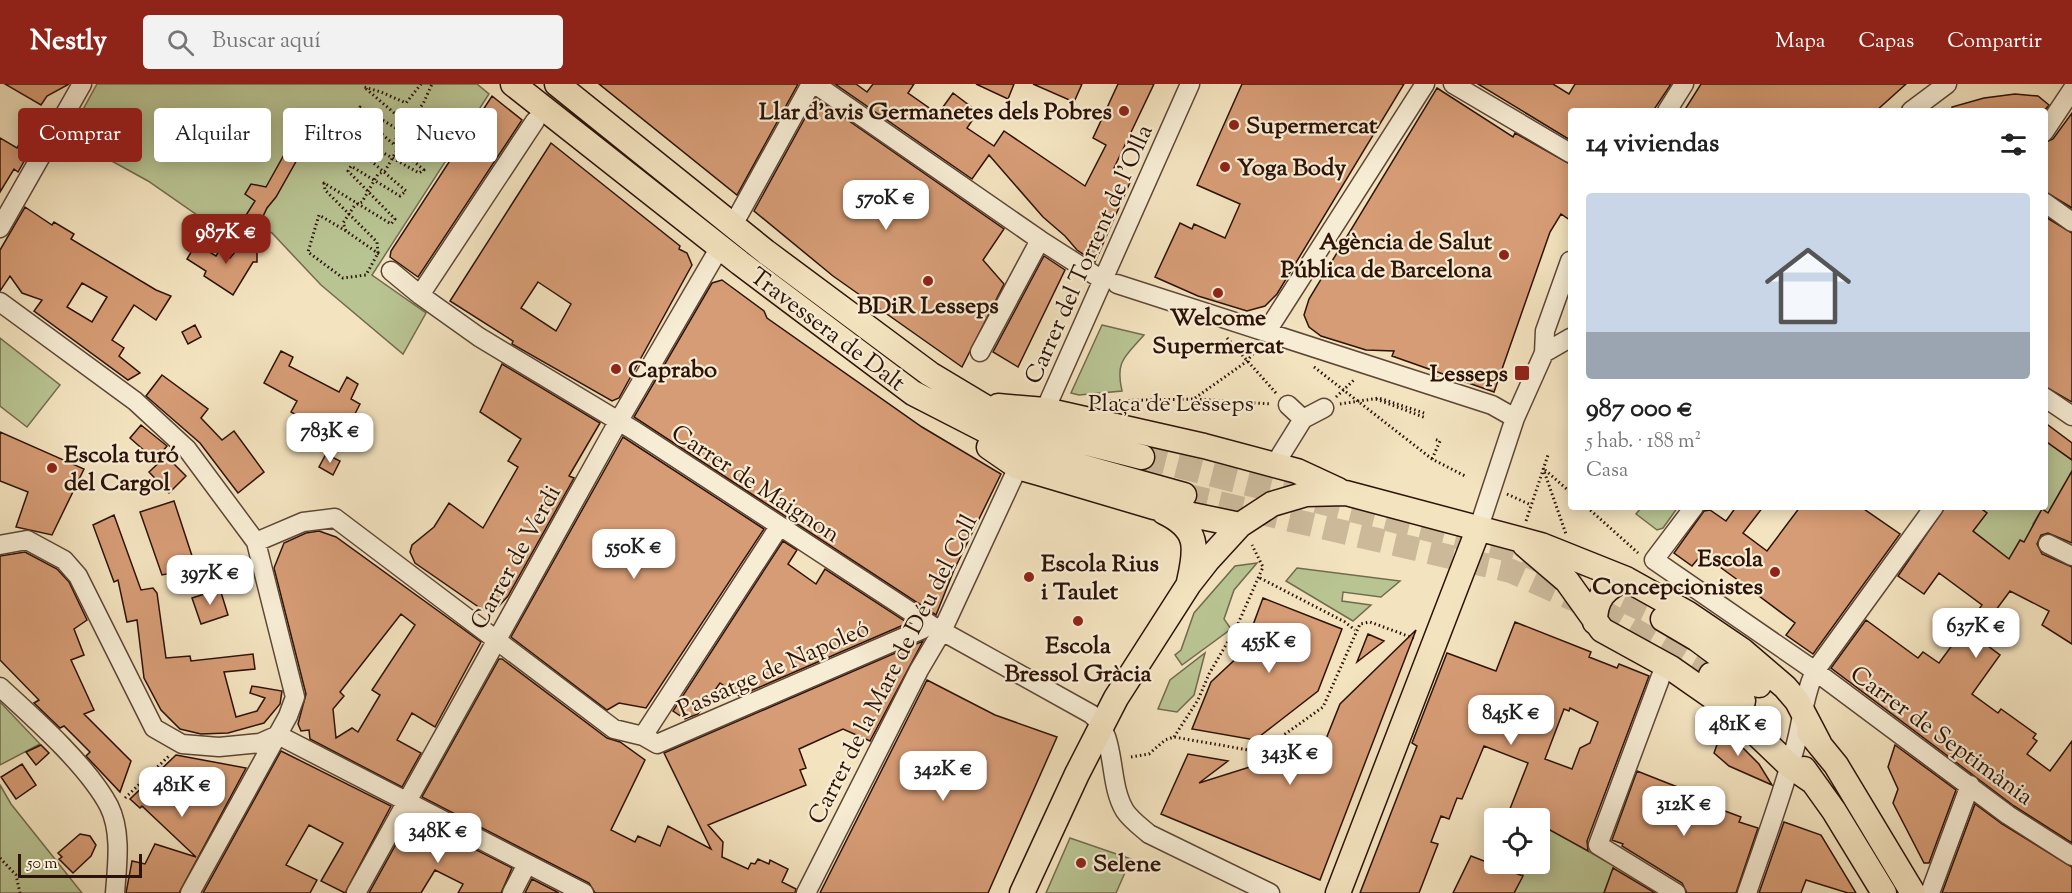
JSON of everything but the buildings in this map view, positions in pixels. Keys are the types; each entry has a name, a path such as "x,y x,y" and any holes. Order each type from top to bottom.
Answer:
{"main road":[{"name":"Travessera de Dalt","path":"513,84 720,247 913,393 1184,495"},
{"name":"Travessera de Dalt","path":"557,84 845,312 930,374 980,403 1031,439 1142,457"},
{"path":"720,247 733,225"},
{"path":"1031,439 1297,471 1346,493 1478,530 1523,530 1626,579 1688,613 1743,651 1785,687 1802,717 1841,773 1914,893"},
{"path":"1031,439 1179,519 1190,532 1195,549 1189,584"},
{"path":"1022,893 1101,725 1189,584 1246,535 1262,509 1283,499 1306,494 1346,493"},
{"path":"1154,507 1246,535"},
{"path":"1338,893 1478,530"},
{"path":"1523,530 1567,581 1595,622 1616,639 1671,668 1739,717 1792,760"},
{"path":"1595,622 1600,596 1608,588 1626,579"},
{"path":"1663,619 1733,665 1802,717"},
{"path":"1711,675 1749,705 1792,760 1812,781 1834,811 1884,893"}],"street":[{"path":"0,228 5,207 82,84"},
{"path":"733,225 813,84 1040,240 1110,282 1492,405 1515,418"},
{"name":"Carrer del Torrent de l'Olla","path":"1031,439 1110,282 1190,84"},
{"path":"1269,332 1425,84"},
{"path":"1454,84 1568,152"},
{"path":"1669,108 1684,84"},
{"path":"1915,108 1947,84"},
{"path":"2048,126 2072,90"},
{"path":"420,295 535,121"},
{"path":"2048,205 2072,222"},
{"path":"980,352 1040,240"},
{"name":"Carrer de Verdi","path":"356,893 618,422 720,247"},
{"path":"1478,530 1515,418 1544,353 1545,331 1568,267"},
{"name":"Carrer de Maignon","path":"391,271 420,295 479,337 618,422 942,632 1090,714 1101,725"},
{"path":"0,302 135,401 187,448 256,542 295,697 278,735 190,893"},
{"path":"1544,353 1568,339"},
{"path":"2048,400 2072,416"},
{"name":"Plaça de Lesseps","path":"1288,405 1303,419"},
{"path":"1280,456 1303,419 1324,408"},
{"name":"Carrer de la Mare de Déu del Coll","path":"806,893 919,670 942,632 1031,439"},
{"path":"1648,558 1691,510"},
{"path":"1747,893 1792,760 1805,692 1815,671 1932,510"},
{"path":"256,542 303,522 335,518 495,642 614,729 643,736 779,527"},
{"path":"0,545 27,540 64,560 78,576 154,728 182,744 219,747 260,743 278,735"},
{"path":"2048,544 2072,556"},
{"name":"Carrer de Septimània","path":"1648,558 1815,671 2008,815 2072,856"},
{"name":"Passatge de Napoleó","path":"643,736 657,744 924,628"},
{"path":"1671,668 1661,676 1598,845 1676,893"},
{"path":"0,687 86,774 109,807 117,849 115,893"},
{"path":"1101,725 1117,792 1122,805 1133,820 1149,834 1270,893"},
{"path":"278,735 584,893"},
{"path":"1930,893 1970,785"},
{"path":"512,893 527,864"}],"path":[{"path":"395,114 364,87 406,103 421,84"},
{"path":"420,108 432,84"},
{"path":"395,127 360,107 357,113 395,144"},
{"path":"391,271 378,253 320,214 308,252 343,278 366,275 378,253 378,242 325,190 324,183 391,224 395,219 348,171 351,166 400,196 405,191 355,147 357,138 393,158"},
{"path":"395,139 395,144"},
{"path":"346,231 343,223 349,213 395,154"},
{"path":"400,162 418,173 424,170 415,162"},
{"path":"1194,399 1246,362 1269,332"},
{"path":"1226,337 1246,362 1288,405"},
{"path":"1307,361 1432,459 1467,477"},
{"path":"1324,408 1369,365"},
{"path":"1324,408 1378,398 1426,416"},
{"name":"Plaça de Lesseps","path":"1093,402 1194,399 1288,405"},
{"path":"1432,459 1440,441 1434,439"},
{"path":"1523,530 1548,455"},
{"path":"1543,468 1568,490"},
{"path":"1543,468 1568,539"},
{"path":"1506,493 1531,505"},
{"path":"1591,510 1648,558"},
{"path":"1174,737 1198,700 1209,674 1238,626 1263,567 1246,535"},
{"path":"1259,577 1345,622 1355,630"},
{"path":"1131,757 1149,754 1165,740 1174,737 1260,752 1323,707 1355,630 1360,624 1371,622 1420,640"},
{"path":"118,805 176,750"},
{"path":"0,858 16,875 20,893"}],"green space":[{"path":"97,84 477,84 489,94 480,108 395,108 395,162 445,162 372,275 426,313 403,354 321,285 272,233 258,227 249,251 148,181 113,162 142,162 142,108 84,108"},
{"path":"1102,325 1144,335 1123,360 1120,373 1122,391 1079,395 1071,393"},
{"path":"0,338 60,385 27,427 0,406"},
{"path":"2048,442 2072,460 2072,471 2048,513 2044,510 2048,510"},
{"path":"1639,510 1676,510 1663,528 1657,530 1636,514"},
{"path":"1982,510 2041,510 2033,524 2045,531 2034,549 2009,559 1973,531 1986,513"},
{"path":"1257,563 1234,590 1224,619 1231,629 1182,665 1175,655 1181,650 1194,613 1235,566"},
{"path":"1297,568 1400,581 1381,597 1343,592 1342,601 1371,605 1353,621 1286,581"},
{"path":"1205,653 1194,695 1177,712 1158,709 1170,680"},
{"path":"0,702 40,744 0,765"},
{"path":"0,785 11,804 82,893 0,893"},
{"path":"1550,829 1614,866 1604,893 1514,893 1523,874 1550,874"},
{"path":"1070,838 1131,859 1116,893 1046,893"}],"tunnel":[{"path":"1142,457 1525,554 1663,619"},
{"path":"1184,495 1511,571 1609,615 1711,675"}],"place":[{"name":"Llar d'avis Germanetes dels Pobres","path":"1124,111"},
{"name":"Supermercat","path":"1234,125"},
{"name":"Yoga Body","path":"1225,167"},
{"name":"Agència de Salut Pública de Barcelona","path":"1504,255"},
{"name":"BDiR Lesseps","path":"928,281"},
{"name":"Welcome Supermercat","path":"1218,293"},
{"name":"Caprabo","path":"616,369"},
{"name":"Lesseps","path":"1522,373"},
{"name":"Escola turó del Cargol","path":"52,468"},
{"name":"Escola Concepcionistes","path":"1775,572"},
{"name":"Escola Rius i Taulet","path":"1029,577"},
{"name":"Escola Bressol Gràcia","path":"1078,621"},
{"name":"Selene","path":"1081,863"}]}
